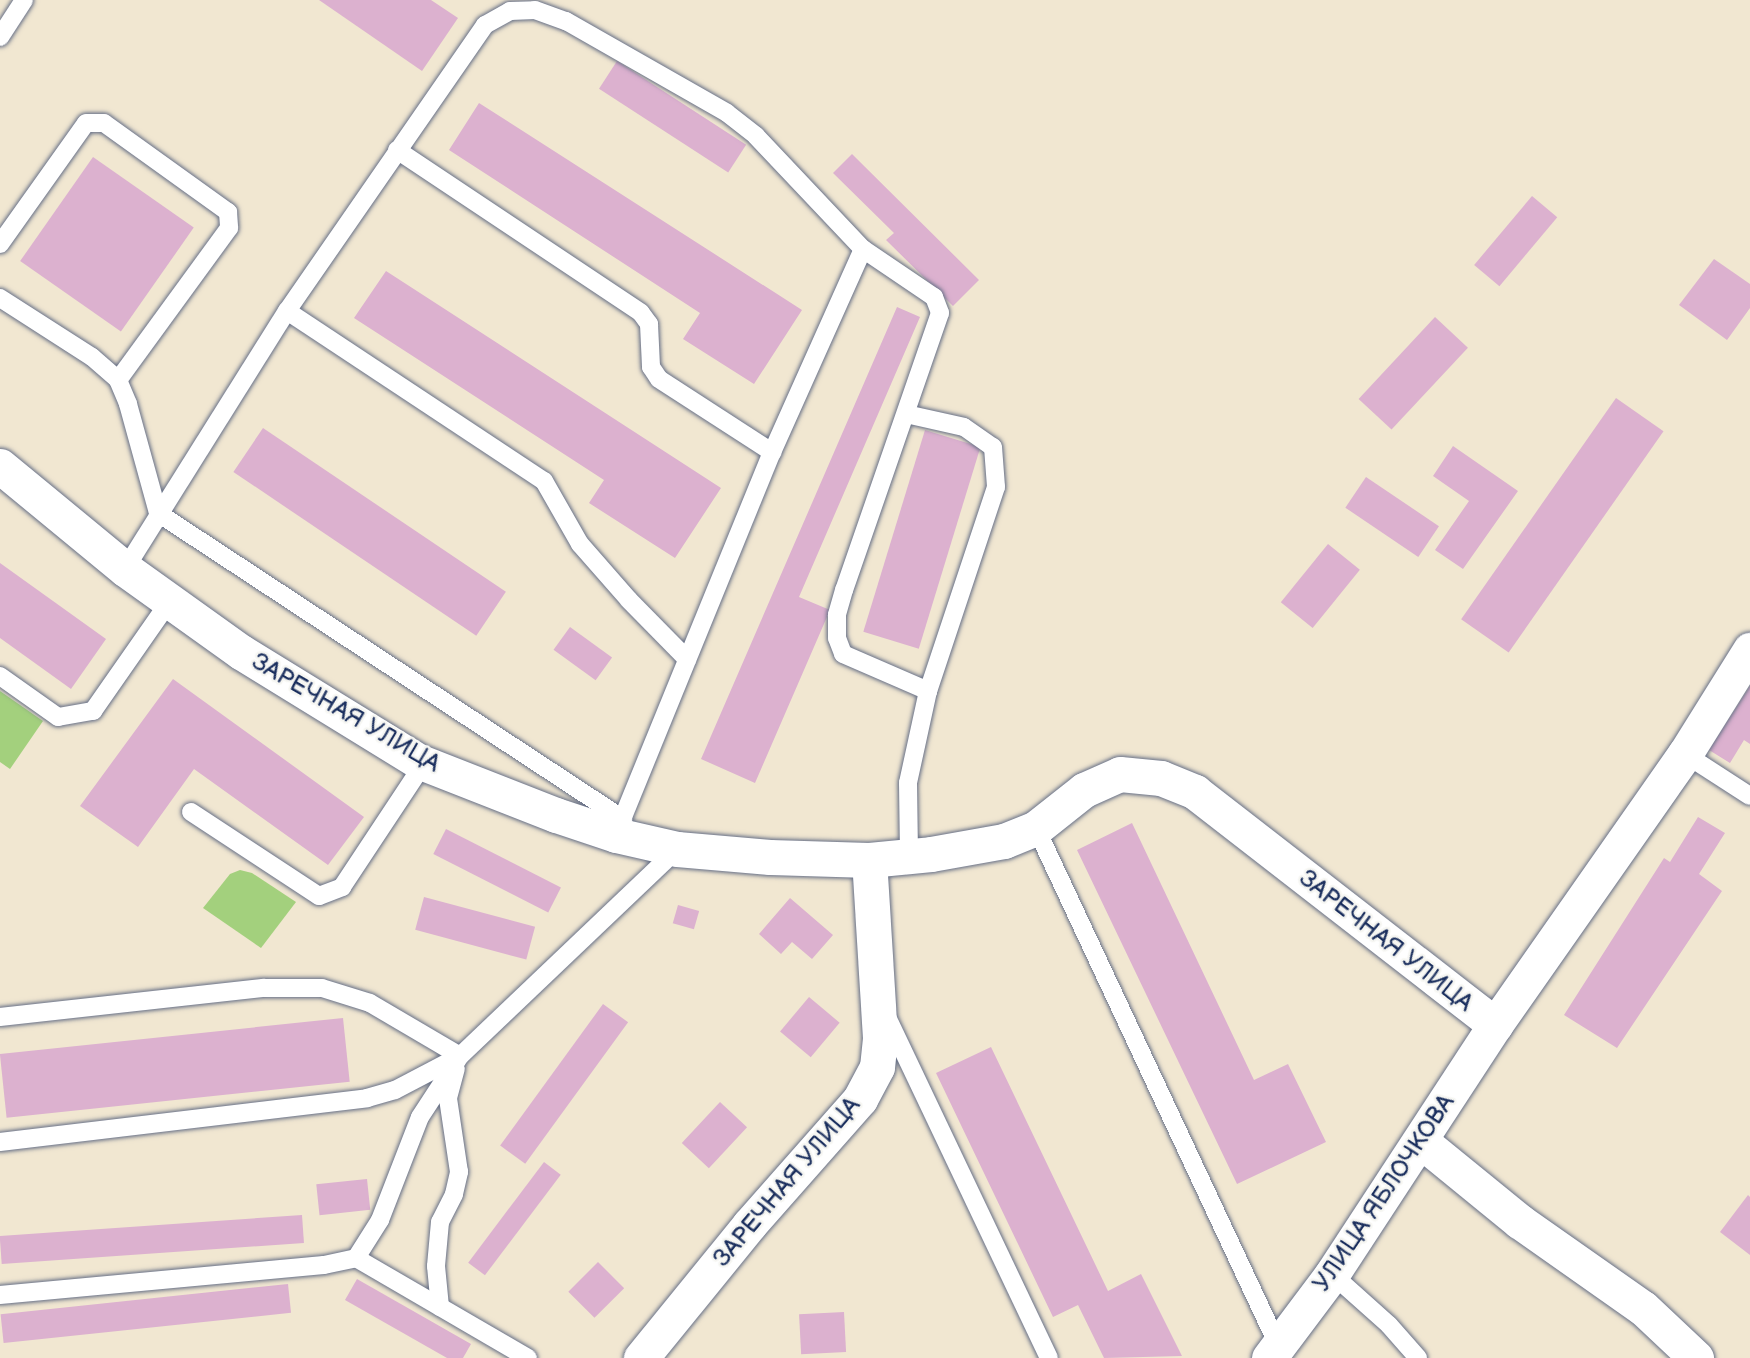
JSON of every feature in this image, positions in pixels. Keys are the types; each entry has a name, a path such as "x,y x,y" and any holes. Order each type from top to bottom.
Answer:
{"street":[{"name":"ЗАРЕЧНАЯ УЛИЦА","path":"0,466 169,602 241,652 424,763 619,827 677,849 770,857 869,860 1004,841 1036,828 1084,790 1120,774 1161,778 1195,792 1495,1026 1685,754 1750,650"},
{"name":"ЗАРЕЧНАЯ УЛИЦА","path":"641,1358 748,1225 860,1099 877,1068 880,1038 869,860"},
{"name":"УЛИЦА ЯБЛОЧКОВА","path":"1274,1352 1332,1274 1495,1026"},
{"path":"1421,1141 1519,1221 1643,1308 1696,1358"}],"lane":[{"path":"0,37 24,0"},
{"path":"125,569 287,311 485,25 510,10 535,10 566,21 727,113 756,136 863,249 934,297 940,313 837,615 837,638 843,654 928,691"},
{"path":"0,244 86,123 104,123 228,212 229,228 118,380"},
{"path":"397,149 641,313 649,324 651,368 659,379 772,452"},
{"path":"0,298 92,357 118,380 128,404 158,513 619,827 772,452 863,249"},
{"path":"287,311 544,481 580,544 629,600 687,659"},
{"path":"906,414 964,428 993,447 996,488 928,691 908,783 909,856"},
{"path":"0,676 58,717 93,711 169,602"},
{"path":"1685,754 1750,796"},
{"path":"191,812 319,896 342,887 424,763"},
{"path":"1036,828 1274,1352"},
{"path":"356,1258 380,1220 420,1117 460,1056 677,849"},
{"path":"0,1017 264,989 322,988 370,1003 460,1056"},
{"path":"878,1000 1049,1358"},
{"path":"0,1142 367,1098 395,1090 460,1056"},
{"path":"440,1307 436,1266 440,1222 454,1194 459,1172 448,1098 460,1056"},
{"path":"0,1295 324,1265 356,1258 528,1358"},
{"path":"1332,1274 1389,1325 1419,1358"}],"green space":[{"path":"0,691 43,721 10,769 0,762"},
{"path":"240,870 252,873 296,902 261,948 203,908 230,874"}],"building":[{"path":"319,0 431,0 458,18 422,71"},
{"path":"617,61 746,145 728,173 599,89"},
{"path":"479,103 802,310 754,384 683,339 700,313 449,150"},
{"path":"852,154 979,280 953,306 886,240 894,233 833,173"},
{"path":"93,157 194,228 121,332 20,261"},
{"path":"1532,196 1557,217 1499,286 1474,265"},
{"path":"1714,259 1750,284 1750,308 1727,340 1679,305"},
{"path":"386,271 721,488 675,558 589,503 604,480 354,318"},
{"path":"897,307 920,317 799,597 830,610 755,783 701,759"},
{"path":"1435,317 1468,348 1392,430 1359,399"},
{"path":"1616,398 1664,431 1509,652 1461,619"},
{"path":"263,428 506,592 476,636 233,472"},
{"path":"925,430 980,447 919,649 863,632"},
{"path":"1453,446 1518,491 1463,569 1435,550 1469,501 1433,476"},
{"path":"1366,477 1439,526 1418,557 1345,508"},
{"path":"1328,544 1360,570 1313,628 1281,602"},
{"path":"0,563 106,639 71,689 0,638"},
{"path":"570,627 612,658 596,680 554,650"},
{"path":"173,679 364,817 328,865 194,769 138,847 80,806"},
{"path":"1750,686 1750,744 1744,740 1730,763 1709,750"},
{"path":"1698,817 1725,833 1699,874 1722,891 1617,1048 1564,1015 1664,858 1670,862"},
{"path":"1132,823 1254,1080 1288,1064 1326,1142 1237,1184 1077,850"},
{"path":"446,829 561,888 548,913 433,854"},
{"path":"424,897 535,927 526,960 415,930"},
{"path":"790,898 833,935 812,959 792,942 781,954 759,934"},
{"path":"678,905 699,911 694,929 673,923"},
{"path":"809,997 840,1023 811,1057 780,1031"},
{"path":"603,1004 628,1022 525,1164 500,1146"},
{"path":"343,1018 350,1082 7,1118 0,1054"},
{"path":"991,1047 1108,1291 1141,1274 1182,1356 1104,1358 1078,1305 1053,1317 936,1073"},
{"path":"720,1102 747,1127 709,1168 682,1143"},
{"path":"544,1162 561,1175 485,1275 468,1263"},
{"path":"367,1179 370,1210 320,1215 316,1184"},
{"path":"1748,1195 1750,1197 1750,1255 1720,1232"},
{"path":"302,1215 304,1243 2,1264 0,1236"},
{"path":"598,1262 624,1288 594,1318 568,1292"},
{"path":"357,1279 471,1344 463,1358 447,1358 345,1300"},
{"path":"288,1284 291,1313 4,1343 1,1314"},
{"path":"844,1312 846,1352 801,1354 799,1314"}]}
